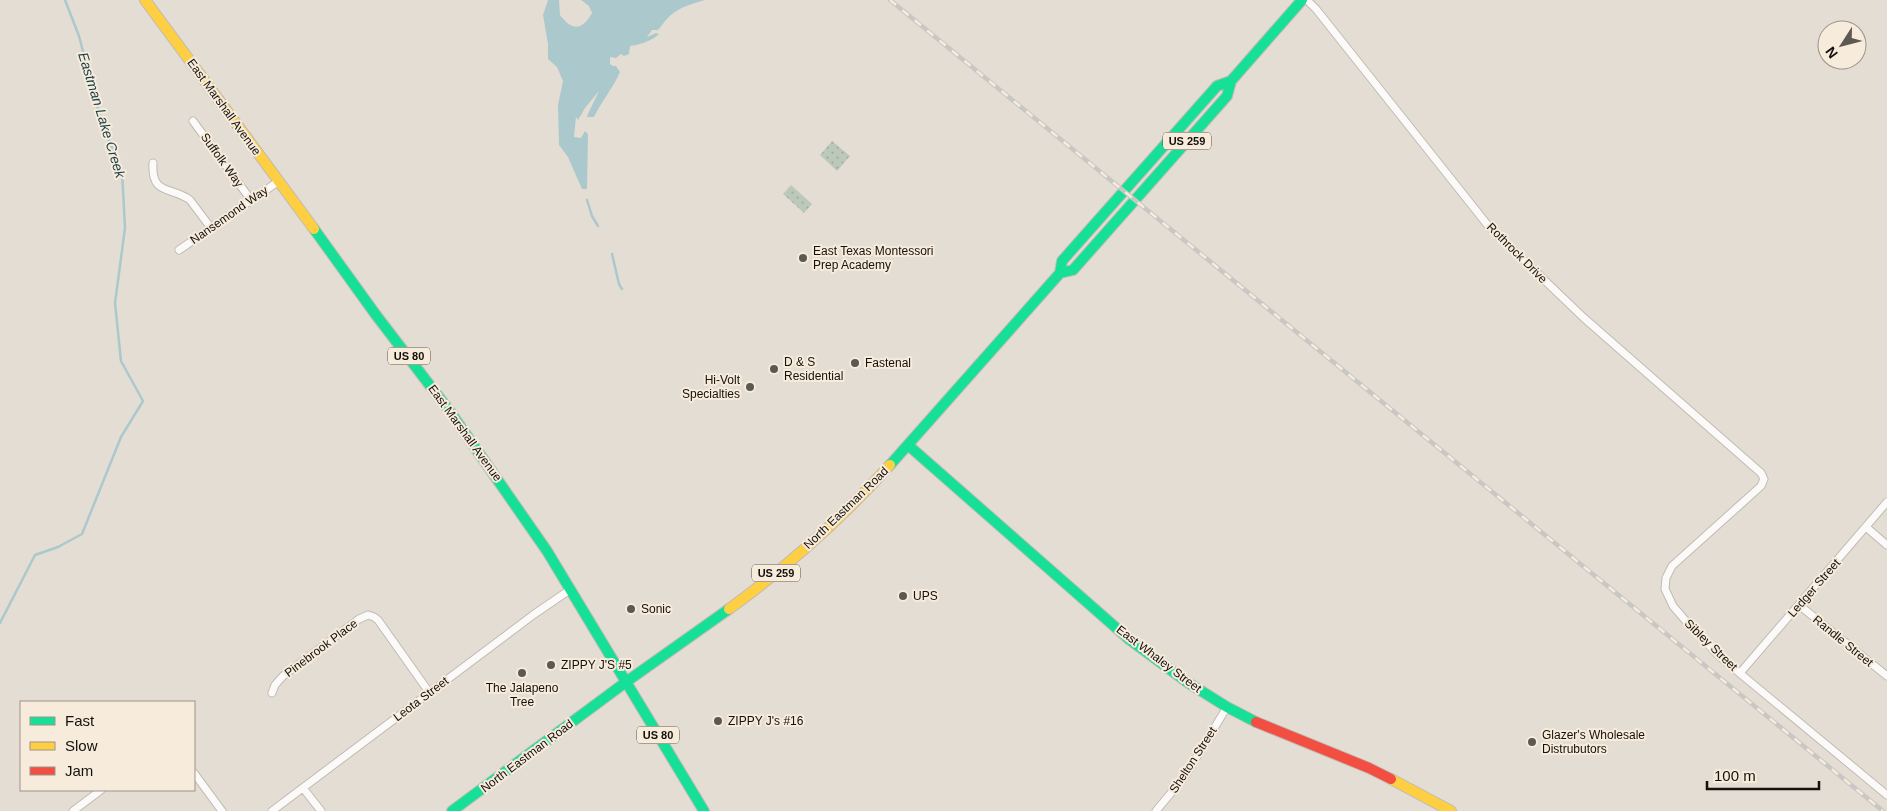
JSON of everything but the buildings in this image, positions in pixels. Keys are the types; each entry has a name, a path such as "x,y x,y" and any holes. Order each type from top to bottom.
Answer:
{"main road":[{"name":"East Marshall Avenue","path":"145,0 376,315 451,413 513,500 571,590 704,811"},
{"name":"US 259","path":"1231,81 1302,0"},
{"name":"North Eastman Road","path":"452,811 626,682 744,598 798,554 852,506 1060,273 1062,261 1217,86 1231,81"},
{"name":"North Eastman Road","path":"1060,273 1073,270 1227,96 1231,81"},
{"name":"East Whaley Street","path":"908,445 1130,640 1186,682 1227,707 1269,728 1381,774 1451,811"}],"street":[{"name":"Rothrock Drive","path":"1307,0 1490,228 1584,318 1760,473"},
{"name":"Suffolk Way","path":"194,121 251,200"},
{"path":"153,163 152,174 158,186 163,190 185,196 211,228"},
{"name":"Nansemond Way","path":"179,250 278,181"},
{"name":"Sibley Street","path":"1760,473 1764,479 1762,486 1676,562 1667,574 1665,585 1668,596 1679,613 1710,646 1887,796"},
{"name":"Ledger Street","path":"1740,673 1887,502"},
{"path":"1866,527 1887,545"},
{"name":"Leota Street","path":"272,811 429,692 571,590"},
{"name":"Randle Street","path":"1799,605 1887,676"},
{"name":"Pinebrook Place","path":"272,693 275,685 283,676 359,619 368,615 376,618 429,692"},
{"name":"Shelton Street","path":"1156,811 1185,776 1227,707"},
{"path":"195,773 222,811"},
{"path":"303,788 320,811"},
{"path":"73,811 100,791"}],"green space":[{"path":"832,141 850,156 837,171 820,155"},
{"path":"791,185 812,204 804,213 783,194"}],"water":[{"path":"548,0 559,0 560,15 569,24 577,27 581,26 592,13 589,6 581,0 705,0 674,12 658,30 652,30 647,37 656,33 659,34 653,39 630,46 629,54 624,56 621,54 616,58 610,57 610,64 616,66 620,72 614,84 594,117 587,117 599,91 578,120 576,117 574,137 581,138 585,131 588,134 587,189 582,189 568,157 559,145 558,105 563,81 557,67 548,59 548,44 543,15"}],"waterway":[{"name":"Eastman Lake Creek","path":"0,623 35,555 58,547 82,534 121,437 143,401 121,361 115,303 125,228 122,171 102,124 79,36 65,0"},
{"path":"587,200 592,216 598,226"},
{"path":"612,254 619,284 622,289"}],"railway":[{"path":"890,0 1883,811"}],"traffic: fast":[{"path":"890,465 1060,273 1062,261 1217,86 1231,81 1302,0"},
{"path":"1060,273 1073,270 1227,96 1231,81"},
{"path":"314,229 376,315 451,413 547,551 704,811"},
{"path":"908,445 1130,640 1187,682 1227,707 1256,722"},
{"path":"452,811 626,682 729,609"}],"traffic: slow":[{"path":"145,0 314,229"},
{"path":"729,609 813,541 853,504 890,465"},
{"path":"1391,779 1451,811"}],"traffic: jam":[{"path":"1256,722 1369,768 1391,779"}],"place":[{"name":"East Texas Montessori Prep Academy","path":"803,258"},
{"name":"Fastenal","path":"855,363"},
{"name":"D & S Residential","path":"774,369"},
{"name":"Hi-Volt Specialties","path":"750,387"},
{"name":"UPS","path":"903,596"},
{"name":"Sonic","path":"631,609"},
{"name":"ZIPPY J'S #5","path":"551,665"},
{"name":"The Jalapeno Tree","path":"522,673"},
{"name":"ZIPPY J's #16","path":"718,721"},
{"name":"Glazer's Wholesale Distrubutors","path":"1532,742"}]}
